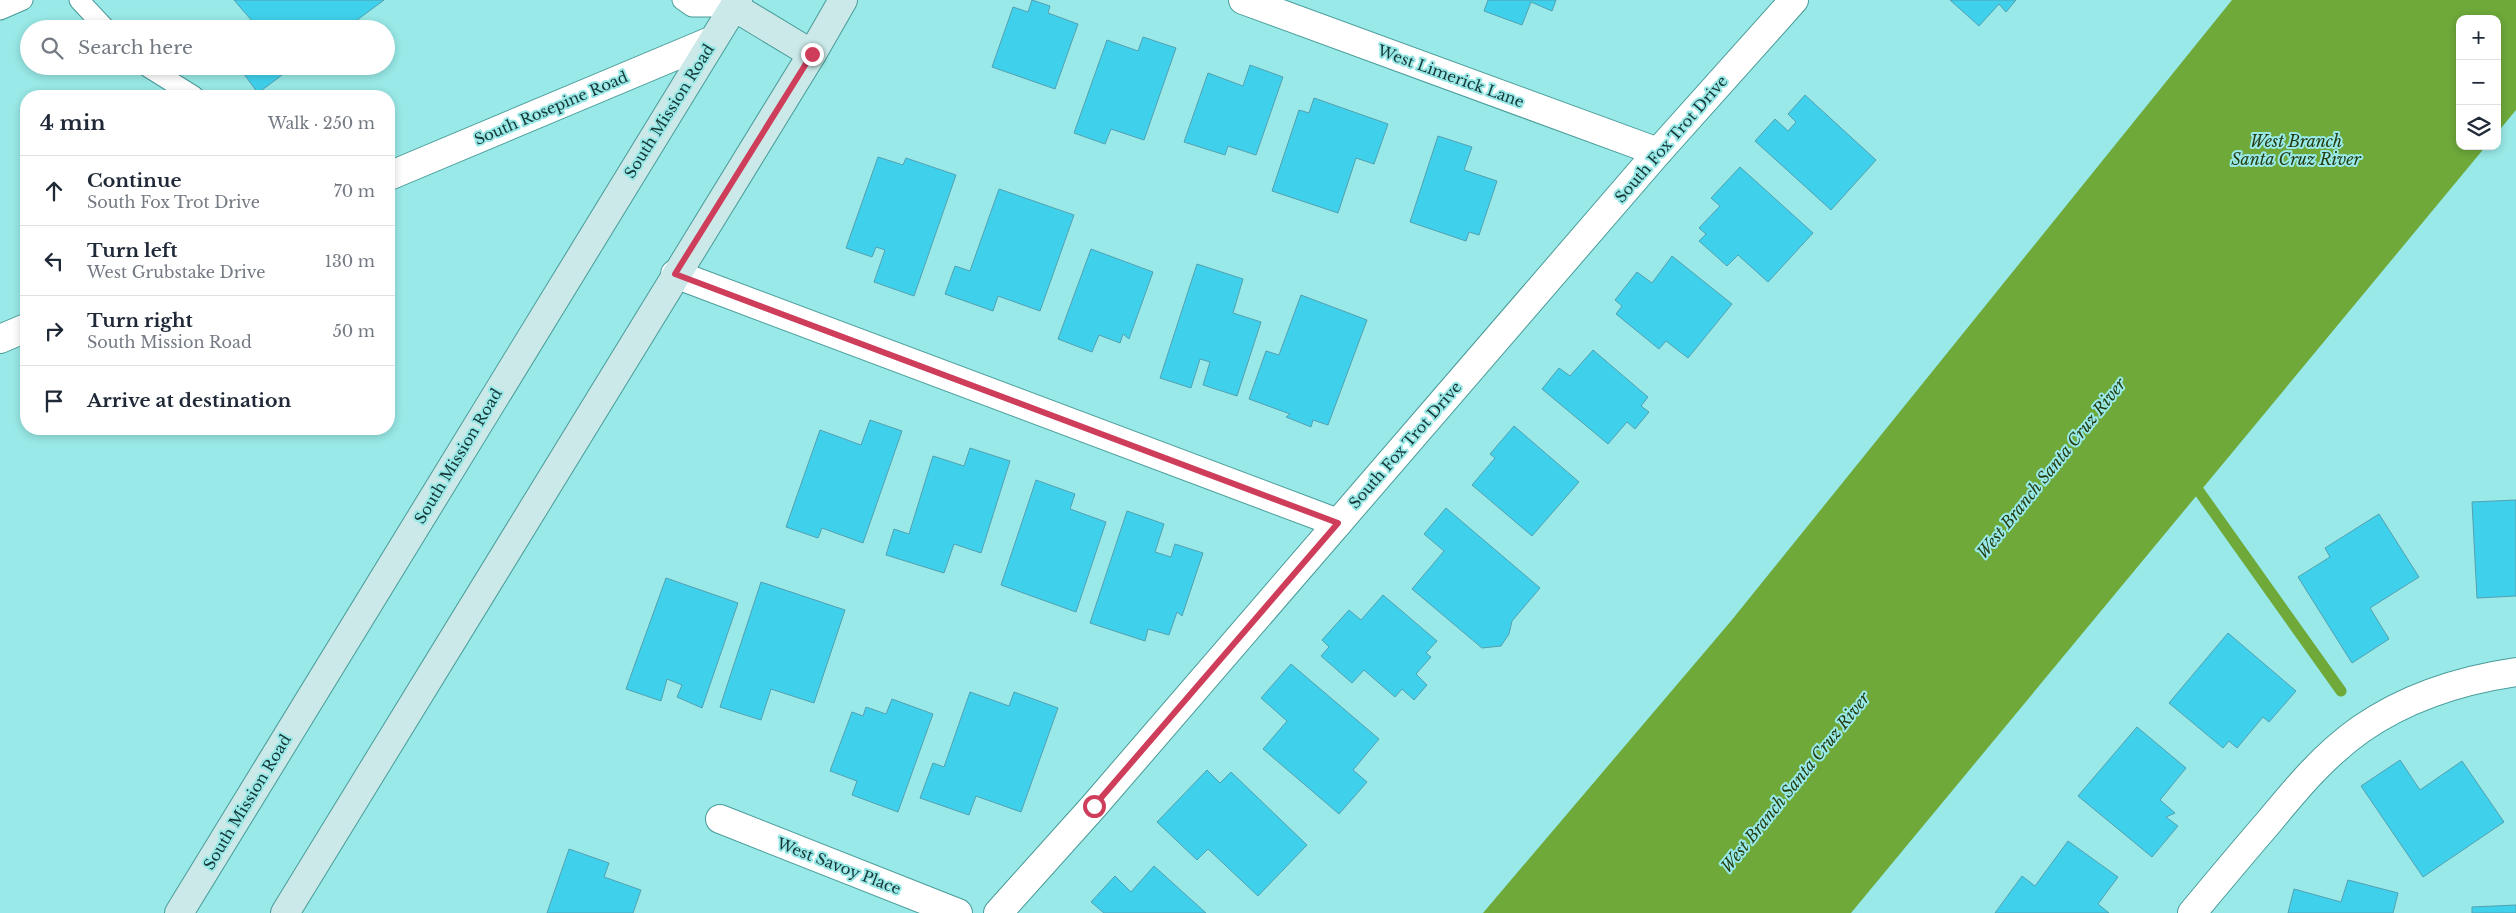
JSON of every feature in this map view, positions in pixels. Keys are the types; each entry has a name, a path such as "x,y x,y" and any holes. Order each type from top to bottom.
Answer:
{"main road":[{"path":"285,913 675,274 812,54 842,0"},
{"name":"South Mission Road","path":"179,913 735,2"},
{"path":"735,2 812,54"}],"street":[{"name":"West Limerick Lane","path":"1243,0 1658,152"},
{"name":"South Fox Trot Drive","path":"998,913 1094,806 1658,152 1794,0"},
{"name":"South Rosepine Road","path":"395,173 713,40"},
{"path":"675,274 1338,523"},
{"path":"0,339 20,331"},
{"path":"2192,913 2297,788 2326,757 2361,729 2402,705 2441,688 2486,676 2516,672"},
{"name":"West Savoy Place","path":"720,819 958,913"}],"lane":[{"path":"0,10 23,0"},
{"path":"79,0 98,20"},
{"path":"682,0 692,7 735,2"},
{"path":"160,75 184,90"}],"water":[{"name":"West Branch Santa Cruz River","path":"2232,0 2516,0 2516,110 2501,128 2501,15 2456,15 2456,150 2483,150 1851,913 1483,913 1731,621"}],"building":[{"path":"234,0 384,0 357,20 251,20"},
{"path":"1032,0 1050,6 1048,13 1078,24 1055,89 992,67 1013,7 1028,12"},
{"path":"1488,0 1556,0 1552,11 1531,2 1522,25 1484,11"},
{"path":"1950,0 2016,0 2006,12 1999,4 1979,26"},
{"path":"1143,37 1176,48 1144,140 1111,129 1105,144 1074,133 1107,40 1138,51"},
{"path":"1250,65 1283,77 1256,155 1228,146 1225,155 1184,142 1208,73 1243,86"},
{"path":"245,75 282,75 262,90 256,90"},
{"path":"1805,95 1876,160 1831,210 1755,141 1775,119 1788,131 1796,122 1788,114"},
{"path":"1314,98 1388,124 1374,164 1356,158 1338,213 1272,191 1299,110 1309,113"},
{"path":"1438,136 1472,147 1464,170 1497,181 1479,235 1469,232 1466,241 1410,222"},
{"path":"878,157 903,165 906,158 956,175 914,296 874,282 885,250 876,247 872,257 846,248"},
{"path":"1740,167 1813,233 1768,282 1738,255 1727,266 1699,241 1706,234 1699,228 1720,206 1711,198"},
{"path":"999,189 1074,215 1040,311 998,296 993,311 945,294 955,266 970,271"},
{"path":"1091,249 1153,272 1129,339 1123,334 1120,343 1099,335 1092,352 1058,339"},
{"path":"1672,256 1732,304 1688,358 1666,341 1659,349 1616,314 1622,306 1615,300 1637,272 1652,283"},
{"path":"1197,264 1243,279 1233,313 1261,322 1237,396 1203,385 1210,362 1200,359 1191,388 1160,378"},
{"path":"1301,295 1367,320 1328,425 1313,420 1311,427 1286,417 1290,414 1249,399 1266,351 1279,355"},
{"path":"1593,350 1648,397 1641,406 1649,412 1635,429 1627,422 1608,444 1542,389 1559,368 1570,376"},
{"path":"870,420 902,431 863,543 822,528 818,538 786,527 820,430 861,445"},
{"path":"1514,426 1579,482 1532,536 1472,485 1495,458 1490,454"},
{"path":"970,448 1010,461 981,553 954,544 944,573 886,555 894,529 909,534 933,456 964,466"},
{"path":"1036,480 1075,494 1070,509 1106,522 1076,612 1001,585"},
{"path":"2516,500 2516,596 2477,598 2472,502"},
{"path":"1446,508 1540,588 1512,621 1509,634 1501,646 1482,648 1412,589 1444,551 1424,534"},
{"path":"1127,511 1164,524 1155,552 1171,557 1175,544 1203,553 1182,616 1177,612 1169,635 1148,629 1145,641 1090,623"},
{"path":"2379,514 2419,577 2370,608 2389,639 2352,663 2298,577 2330,557 2325,548"},
{"path":"666,578 738,603 702,708 677,697 682,685 667,679 661,701 626,689"},
{"path":"761,582 845,610 814,703 771,689 761,720 720,707"},
{"path":"1383,595 1437,641 1426,653 1431,657 1416,674 1427,685 1414,700 1402,689 1395,697 1364,670 1352,683 1321,656 1329,647 1322,640 1349,610 1361,620"},
{"path":"2228,633 2296,691 2269,722 2263,717 2237,748 2229,741 2223,748 2169,703"},
{"path":"1291,664 1379,739 1353,770 1367,782 1339,814 1263,749 1287,721 1261,698"},
{"path":"970,692 1009,706 1014,692 1058,708 1021,812 976,796 969,815 920,798 933,763 944,767"},
{"path":"892,699 933,714 898,812 852,795 857,781 830,771 852,712 863,716 866,707 886,714"},
{"path":"2137,727 2186,768 2160,800 2175,813 2166,817 2178,826 2152,857 2078,796"},
{"path":"2400,760 2420,790 2462,761 2504,822 2423,877 2361,786"},
{"path":"1207,770 1220,783 1231,772 1307,845 1258,896 1208,849 1197,860 1157,822"},
{"path":"2068,841 2118,877 2098,904 2109,913 1995,913 2022,876 2035,886"},
{"path":"569,849 609,863 604,877 641,890 633,913 547,913"},
{"path":"1154,866 1206,913 1104,913 1091,902 1115,876 1131,892"},
{"path":"2348,880 2398,893 2393,913 2288,913 2294,889 2341,902"},
{"path":"2516,905 2516,913 2472,913 2472,907"}],"waterway":[{"path":"2191,480 2341,691"}],"route":[{"path":"812,54 675,274 1338,523 1094,806"}]}
